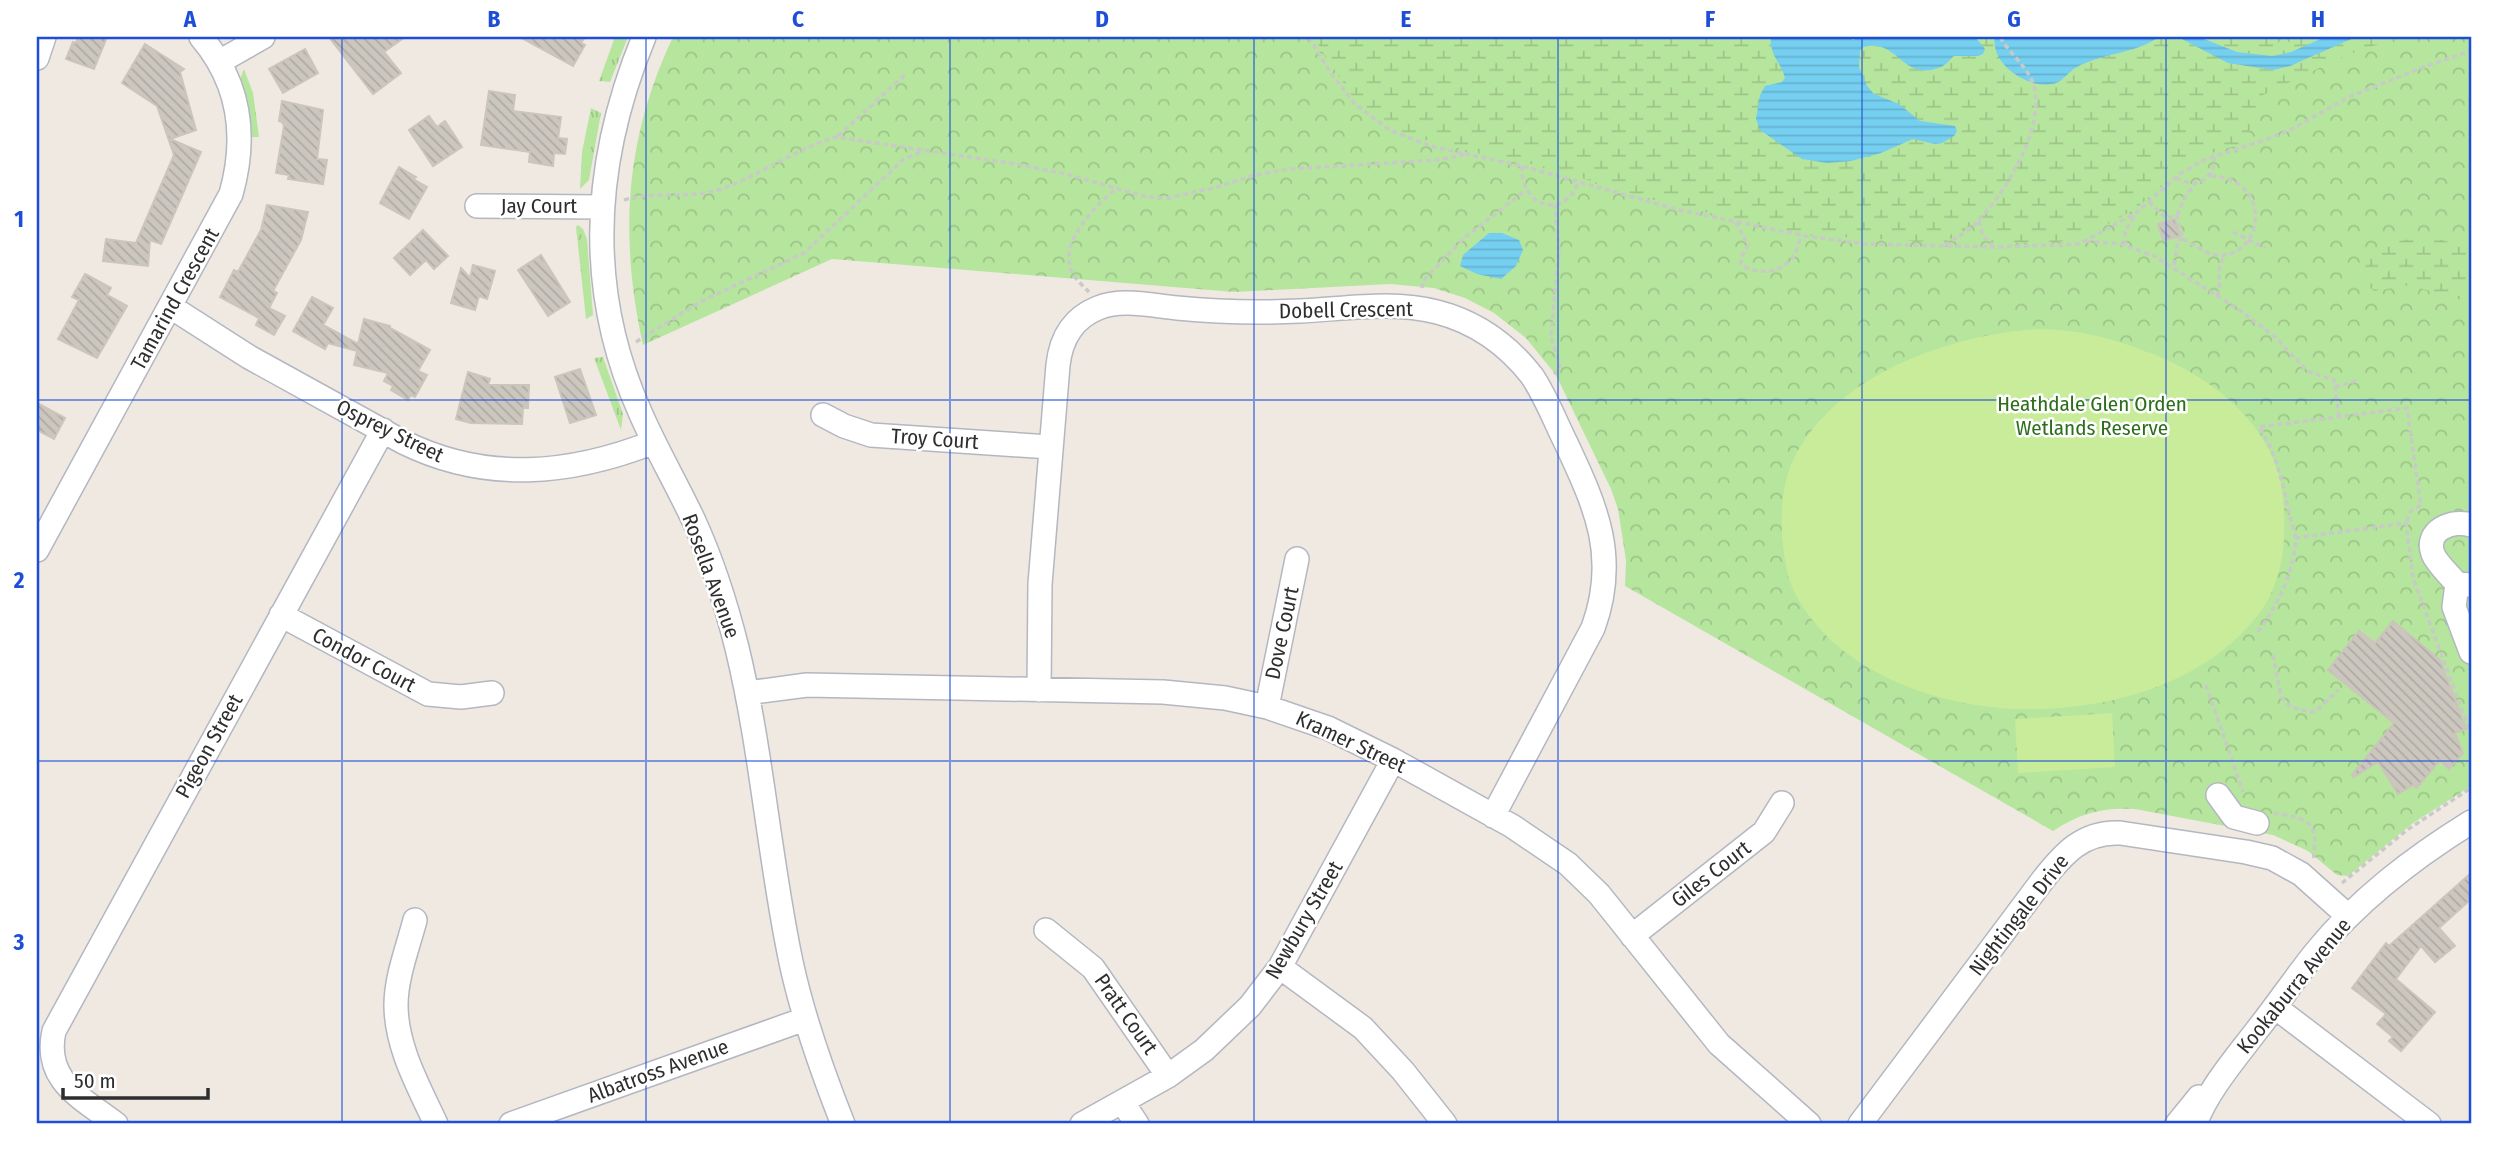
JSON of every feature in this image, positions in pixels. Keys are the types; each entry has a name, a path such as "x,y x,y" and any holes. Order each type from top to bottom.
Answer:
{"street":[{"path":"37,58 44,37"},
{"name":"Tamarind Crescent","path":"37,551 225,207 237,168 240,144 235,100 219,62 201,37"},
{"path":"219,62 263,37"},
{"name":"Rosella Avenue","path":"644,37 629,72 608,154 602,207 606,291 618,352 650,434 693,520 719,584 747,693 781,910 806,1019 822,1071 843,1124"},
{"name":"Jay Court","path":"477,206 602,207"},
{"name":"Dobell Crescent","path":"1102,306 1127,304 1209,311 1264,312 1419,307 1454,317 1488,334 1520,360 1539,387 1595,508 1604,541 1605,580 1599,613 1586,644 1493,816"},
{"path":"1039,690 1040,584 1058,365 1064,338 1078,320 1102,306"},
{"name":"Osprey Street","path":"167,313 429,454 466,466 486,470 526,471 582,464 628,453 650,434"},
{"name":"Troy Court","path":"823,415 871,435 1050,447"},
{"name":"Pigeon Street","path":"116,1124 45,1067 60,1019 383,430"},
{"path":"2471,525 2462,522 2447,524 2437,533 2431,544 2433,556 2468,586 2454,607 2471,652"},
{"name":"Dove Court","path":"1267,706 1297,559"},
{"name":"Condor Court","path":"281,615 428,694 461,697 492,694"},
{"name":"Kramer Street","path":"747,693 807,685 1193,694 1267,706 1328,728 1393,760 1493,816 1568,864 1599,894 1719,1044 1809,1124"},
{"name":"Newbury Street","path":"1082,1124 1168,1076 1204,1050 1250,1006 1280,967 1393,760"},
{"path":"2218,795 2234,817 2260,817"},
{"name":"Giles Court","path":"1632,936 1764,832 1782,803"},
{"name":"Kookaburra Avenue","path":"2195,1124 2220,1079 2315,952 2348,916 2379,888 2425,851 2471,822"},
{"name":"Nightingale Drive","path":"1860,1124 2047,874 2073,846 2084,839 2109,832 2120,833 2272,858 2301,874 2348,916"},
{"path":"415,920 398,986 397,1021 408,1061 436,1124"},
{"name":"Pratt Court","path":"1046,930 1093,968 1168,1076"},
{"path":"1280,967 1363,1028 1403,1071 1445,1124"},
{"path":"2275,1007 2429,1124"},
{"name":"Albatross Avenue","path":"511,1124 559,1116 806,1019"},
{"name":"Kookaburra Avenue","path":"2177,1124 2191,1105 2220,1079"},
{"name":"Kramer Street","path":"1785,1101 1828,1124"},
{"path":"1123,1102 1137,1124"}],"path":[{"path":"1309,37 1330,72 1354,103 1391,131 1413,140 1522,166 1654,204 1736,222 1867,244 1995,247 2066,245 2084,241 2136,213"},
{"path":"1943,246 1979,221 2004,187 2024,151 2036,106 2034,88 2029,74 2000,37"},
{"path":"2125,245 2129,221 2176,178 2214,157 2290,130 2351,96 2471,51"},
{"path":"836,137 907,73"},
{"path":"635,196 697,195 720,190 819,142 836,137 1016,163 1147,197 1168,198 1289,169 1437,160 1467,154"},
{"path":"618,352 700,302 804,253 904,159 917,152 929,151"},
{"path":"2214,157 2209,176 2195,184 2177,215 2183,239 2206,252 2227,254"},
{"path":"1522,166 1521,177 1525,190 1542,203 1555,205 1565,201 1575,191 1578,182"},
{"path":"2209,176 2227,178 2238,183 2251,196 2256,214 2249,240 2227,254 2220,263 2220,288 2217,296"},
{"path":"2176,178 2195,184"},
{"path":"1102,306 1071,270 1070,255 1083,221 1116,189"},
{"path":"1419,307 1423,281 1436,266 1462,239 1525,190"},
{"path":"2149,202 2166,218 2177,215"},
{"path":"1539,387 1560,368 1551,336 1559,249 1555,205"},
{"path":"1979,221 1983,236 1995,247"},
{"path":"1736,222 1748,245 1740,261 1752,270 1769,271 1787,263 1795,252 1801,235"},
{"path":"2233,232 2265,248"},
{"path":"2174,268 2178,240 2183,239"},
{"path":"2084,241 2125,245 2154,256 2241,311 2274,337 2307,371 2334,380 2339,415"},
{"path":"2335,387 2360,380"},
{"path":"2258,632 2286,585 2296,538 2278,463 2259,427 2407,408 2421,505 2411,511 2406,523 2413,578 2471,734"},
{"path":"2296,538 2406,523"},
{"path":"2273,655 2281,697 2291,708 2316,711 2338,690"},
{"path":"2206,685 2244,793"},
{"path":"2337,878 2341,883 2398,837 2471,788"},
{"path":"2260,817 2298,817 2305,821 2314,834 2313,857 2322,864"}],"green space":[{"path":"615,37 628,37 610,82 599,81"},
{"name":"Heathdale Glen Orden Wetlands Reserve","path":"673,37 2471,37 2471,786 2413,823 2348,876 2337,875 2308,851 2273,835 2135,809 2092,812 2053,831 1625,586 1626,560 1618,509 1556,375 1526,338 1494,313 1465,298 1434,288 1390,284 1234,292 832,259 643,345 631,265 631,188 645,112"},
{"path":"1313,37 2276,37 2271,53 2299,37 2400,37 2344,56 2261,96 2245,143 2202,156 2135,209 2085,237 2072,241 1991,244 1991,237 1973,222 1946,243 1807,235 1661,202 1542,166 1399,133 1358,105"},
{"path":"244,69 253,93 259,137 250,137 240,79"},
{"path":"591,108 601,113 589,180 580,189 582,152"},
{"path":"578,225 587,239 593,315 586,319 576,227"},
{"path":"2417,238 2442,240 2471,249 2471,303 2410,285 2374,291 2364,283 2363,270 2379,250 2391,243"},
{"path":"2038,329 2094,335 2148,352 2190,372 2229,400 2261,436 2272,457 2280,479 2283,500 2284,545 2274,587 2259,614 2236,639 2210,660 2181,676 2118,699 2085,705 2019,709 1987,707 1921,692 1889,679 1859,662 1833,642 1810,617 1788,576 1782,535 1783,500 1791,465 1809,434 1833,407 1863,384 1895,366 1931,351 1967,340"},
{"path":"603,357 623,414 621,430 594,358"},
{"path":"2112,713 2115,767 2018,773 2015,719"}],"water":[{"path":"1771,37 1850,37 1853,40 1860,37 1975,37 1985,49 1983,54 1978,56 1954,56 1943,66 1928,70 1908,65 1885,49 1863,47 1860,51 1859,67 1867,86 1874,94 1899,104 1920,121 1955,126 1957,131 1942,143 1913,139 1881,153 1851,161 1827,163 1802,159 1760,130 1756,119 1760,95 1765,86 1782,82 1785,78 1773,54"},
{"path":"1995,37 2159,37 2139,47 2087,62 2059,82 2046,84 2024,79 2005,66 1995,47"},
{"path":"2178,37 2199,37 2237,52 2272,56 2291,52 2325,37 2356,37 2290,66 2273,70 2228,63"},
{"path":"1489,233 1502,233 1519,240 1523,250 1516,266 1501,279 1477,274 1460,266 1463,255"}],"building":[{"path":"78,37 107,37 94,69 66,59"},
{"path":"329,37 405,37 384,52 401,73 373,94"},
{"path":"520,37 585,37 581,43 585,45 573,66"},
{"path":"145,44 184,69 180,72 196,130 170,139 201,152 161,244 150,240 148,266 103,261 106,239 136,243 174,155 157,106 122,83"},
{"path":"305,49 318,73 283,93 269,69"},
{"path":"489,91 515,95 513,111 561,117 558,138 567,139 565,154 554,153 553,166 529,162 530,152 481,145"},
{"path":"282,101 323,110 317,159 327,160 323,184 288,179 289,175 276,173 284,126 279,121"},
{"path":"429,116 437,127 445,121 462,147 433,166 409,130"},
{"path":"399,167 427,187 409,219 380,203"},
{"path":"267,205 308,212 301,240 273,291 277,293 269,308 285,316 274,335 256,325 259,318 220,297 234,270 238,272 261,230"},
{"path":"2175,219 2180,236 2163,240 2158,224"},
{"path":"423,230 448,256 434,269 426,260 410,275 394,258"},
{"path":"541,255 570,302 548,316 518,270"},
{"path":"473,265 495,271 487,299 479,296 475,310 451,303 461,268 470,278"},
{"path":"85,274 111,288 107,295 127,306 97,358 58,339 79,300 72,297"},
{"path":"312,297 333,308 323,325 358,344 364,319 390,326 430,350 418,371 427,375 415,397 411,395 408,400 391,390 393,386 384,381 388,373 354,365 357,351 328,343 325,349 293,331"},
{"path":"580,369 596,415 570,423 555,377"},
{"path":"468,372 490,379 488,385 529,385 528,408 523,408 522,424 471,423 456,419"},
{"path":"37,403 65,418 54,439 37,430"},
{"path":"2393,621 2440,660 2466,729 2455,733 2463,753 2449,769 2440,760 2417,788 2413,785 2398,794 2378,762 2354,777 2352,775 2394,723 2328,670 2359,631 2375,643"},
{"path":"2471,873 2471,899 2439,928 2455,946 2435,962 2421,946 2396,979 2435,1012 2401,1051 2389,1041 2393,1037 2377,1024 2386,1014 2352,988 2386,943 2389,946"}]}
